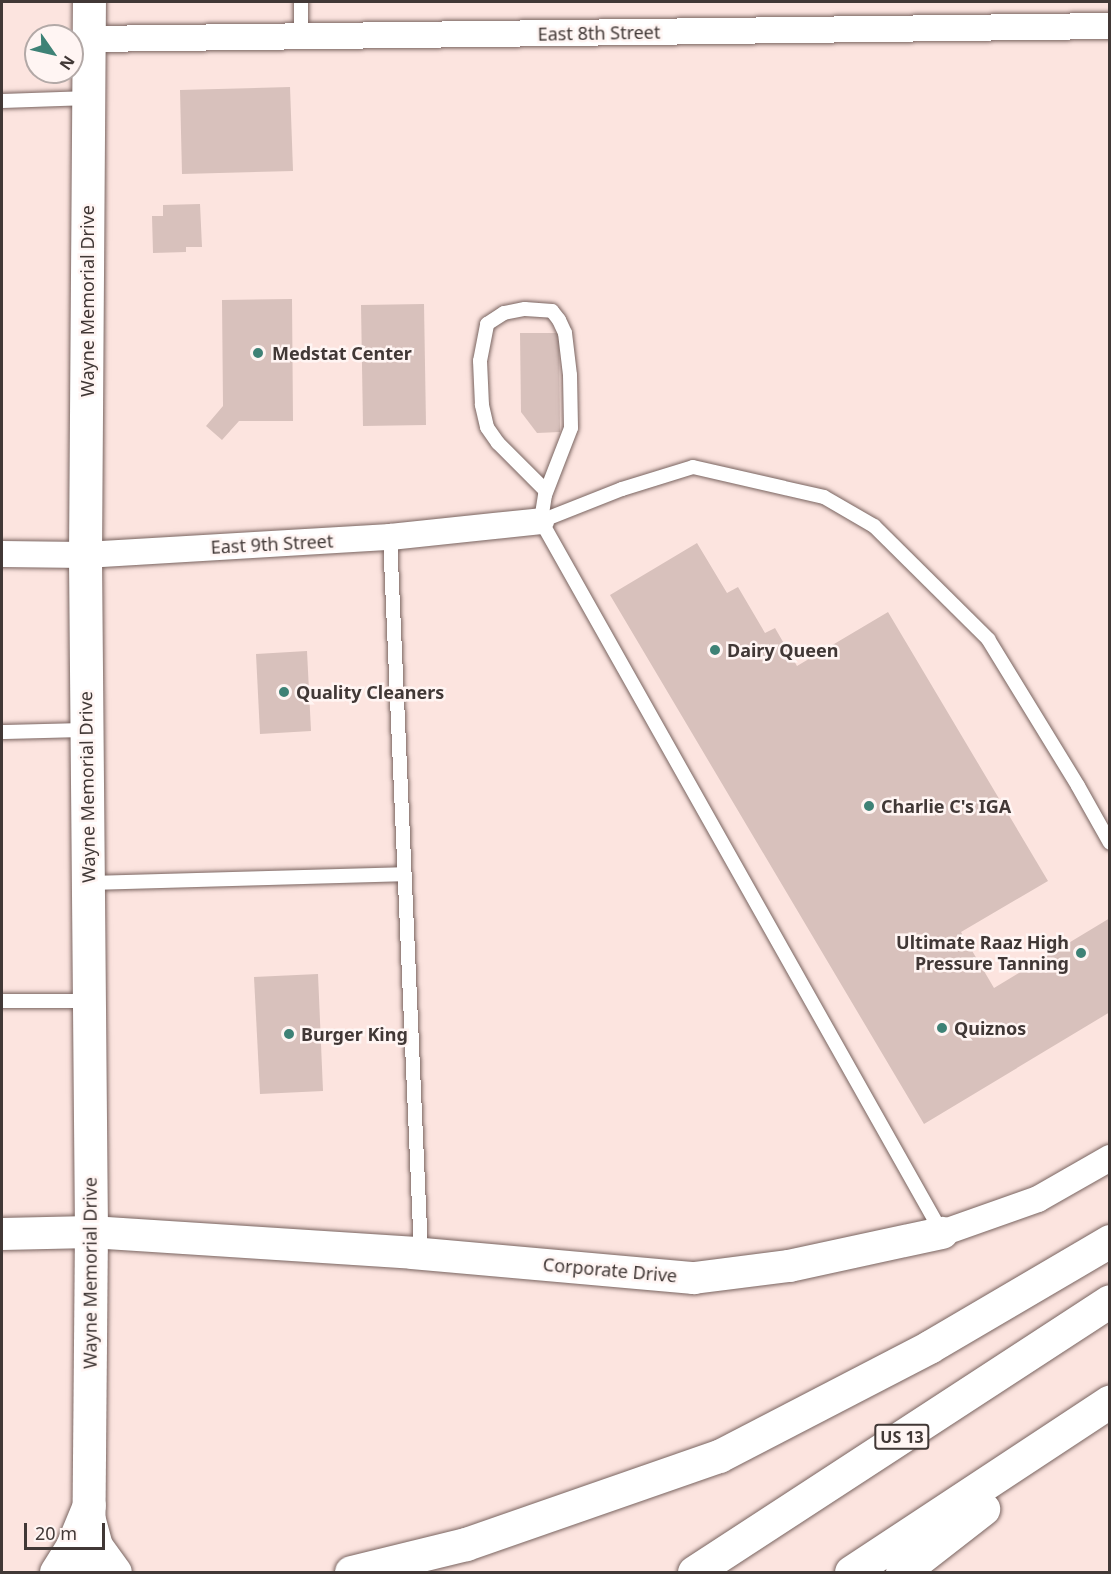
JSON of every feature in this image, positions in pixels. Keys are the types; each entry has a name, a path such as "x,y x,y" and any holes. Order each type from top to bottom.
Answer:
{"main road":[{"name":"Wayne Memorial Drive","path":"88,1572 91,1232 85,555 89,2"},
{"path":"351,1572 466,1544 718,1456 929,1347 1110,1241"},
{"name":"US 13","path":"694,1572 1110,1301"},
{"path":"851,1572 1110,1401"},
{"path":"902,1572 1110,1409"},
{"path":"56,1572 89,1512"},
{"path":"89,1512 96,1546 115,1572"}],"street":[{"name":"East 8th Street","path":"89,39 1110,26"},
{"name":"East 9th Street","path":"2,554 85,555 390,537 541,522"},
{"name":"Corporate Drive","path":"2,1234 91,1232 421,1254 694,1278 789,1266 942,1233 1038,1199 1110,1158"}],"lane":[{"path":"301,2 301,36"},
{"path":"2,101 90,98"},
{"path":"546,491 498,443 487,427 482,405 480,361 487,324 504,313 525,309 552,311 565,333 567,348 571,428 546,491 541,522 942,1233"},
{"path":"541,522 622,489 693,467 824,497 874,526 988,639 1110,843"},
{"path":"390,537 421,1254"},
{"path":"2,732 86,730"},
{"path":"88,883 405,874"},
{"path":"2,1001 89,1001"}],"building":[{"path":"290,87 293,171 182,174 180,90"},
{"path":"200,204 202,247 186,247 186,252 153,253 152,216 163,216 163,205"},
{"name":"Medstat Center","path":"292,299 293,421 239,421 222,440 206,426 223,406 222,300"},
{"path":"424,304 426,425 363,426 361,305"},
{"path":"520,333 559,333 560,432 537,433 521,412"},
{"name":"Charlie C's IGA","path":"697,543 727,593 738,587 765,633 775,628 797,666 888,612 1048,881 961,932 994,988 1110,918 1110,1012 924,1124 610,595"},
{"name":"Quality Cleaners","path":"307,651 311,731 260,734 256,654"},
{"name":"Burger King","path":"318,974 323,1091 260,1094 254,977"}],"place":[{"name":"Medstat Center","path":"258,353"},
{"name":"Dairy Queen","path":"715,650"},
{"name":"Quality Cleaners","path":"284,692"},
{"name":"Charlie C's IGA","path":"869,806"},
{"name":"Ultimate Raaz High Pressure Tanning","path":"1081,953"},
{"name":"Quiznos","path":"942,1028"},
{"name":"Burger King","path":"289,1034"}]}
